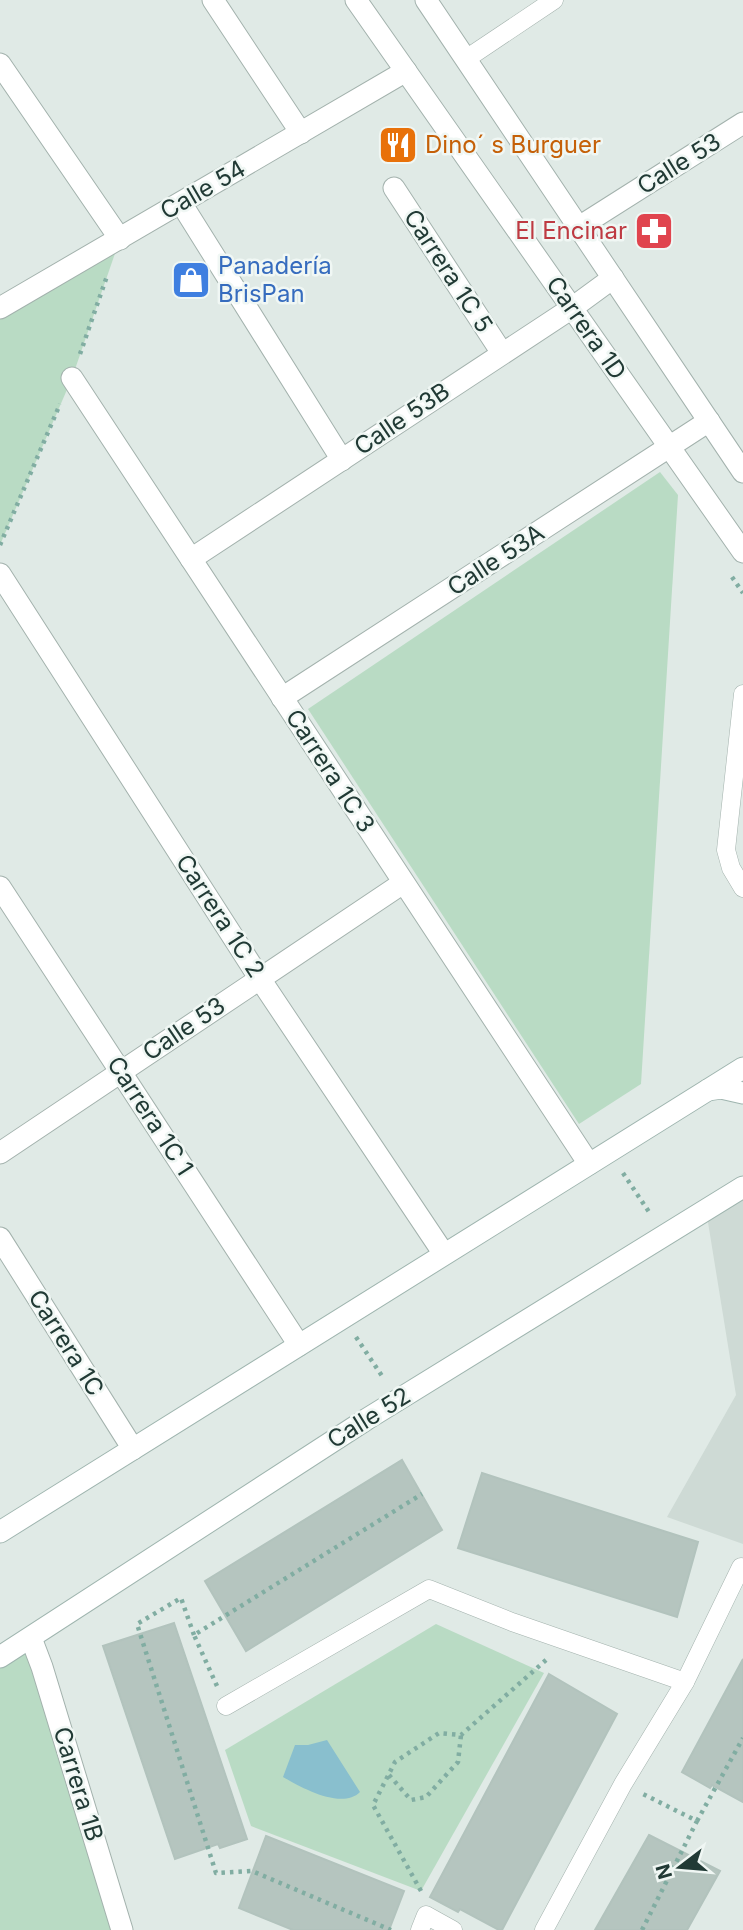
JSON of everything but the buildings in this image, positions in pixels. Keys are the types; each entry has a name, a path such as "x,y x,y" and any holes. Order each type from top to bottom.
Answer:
{"street":[{"path":"214,0 301,133"},
{"name":"Carrera 1D","path":"356,0 743,552"},
{"name":"Carrera 1D","path":"426,0 743,472"},
{"path":"0,64 120,239"},
{"name":"Calle 54","path":"0,308 406,71"},
{"name":"Calle 53","path":"579,227 743,123"},
{"name":"Carrera 1C 5","path":"394,188 502,353"},
{"path":"181,203 342,460"},
{"name":"Calle 53B","path":"191,559 572,308 613,278"},
{"name":"Carrera 1C 3","path":"72,378 589,1164"},
{"name":"Calle 53A","path":"282,698 709,421"},
{"name":"Carrera 1C 2","path":"0,574 260,979 444,1254"},
{"name":"Calle 53","path":"0,1153 403,883"},
{"name":"Carrera 1C 1","path":"0,887 299,1345"},
{"path":"0,1532 743,1068"},
{"path":"693,1097 706,1090 721,1088 743,1093"},
{"name":"Calle 52","path":"0,1657 397,1400 743,1187"},
{"name":"Carrera 1C","path":"0,1238 132,1449"},
{"name":"Carrera 1B","path":"31,1638 122,1930"}],"lane":[{"path":"466,59 554,0"},
{"path":"743,694 726,850 731,868 743,888"},
{"path":"726,850 743,838"},
{"path":"544,1930 623,1784 685,1682 741,1567"},
{"path":"226,1706 429,1589 512,1622 685,1682"},
{"path":"423,1922 453,1930"}],"path":[{"path":"609,1152 664,1237"},
{"path":"343,1317 397,1400"},
{"path":"194,1635 422,1494"},
{"path":"226,1706 194,1635 181,1598 137,1624 216,1873 252,1871 391,1930"},
{"path":"389,1776 411,1800 426,1797 458,1762 461,1735 568,1642"},
{"path":"423,1922 421,1891 373,1805 395,1762 439,1733 461,1735"},
{"path":"642,1930 743,1738"},
{"path":"623,1784 697,1821"}],"shaded area":[{"path":"743,1187 743,1544 667,1517 736,1395 706,1210"}],"green space":[{"path":"120,239 72,378 0,545 0,308"},
{"path":"660,472 678,495 641,1084 579,1124 308,709"},
{"path":"436,1624 544,1673 421,1891 251,1826 225,1750"},
{"path":"31,1638 122,1930 0,1930 0,1657"}],"water":[{"path":"327,1740 360,1792 352,1797 343,1799 322,1795 283,1777 295,1745"}],"place":[{"name":"Dino´ s Burguer","path":"398,145"},
{"name":"El Encinar","path":"654,231"},
{"name":"Panadería BrisPan","path":"191,280"}]}
